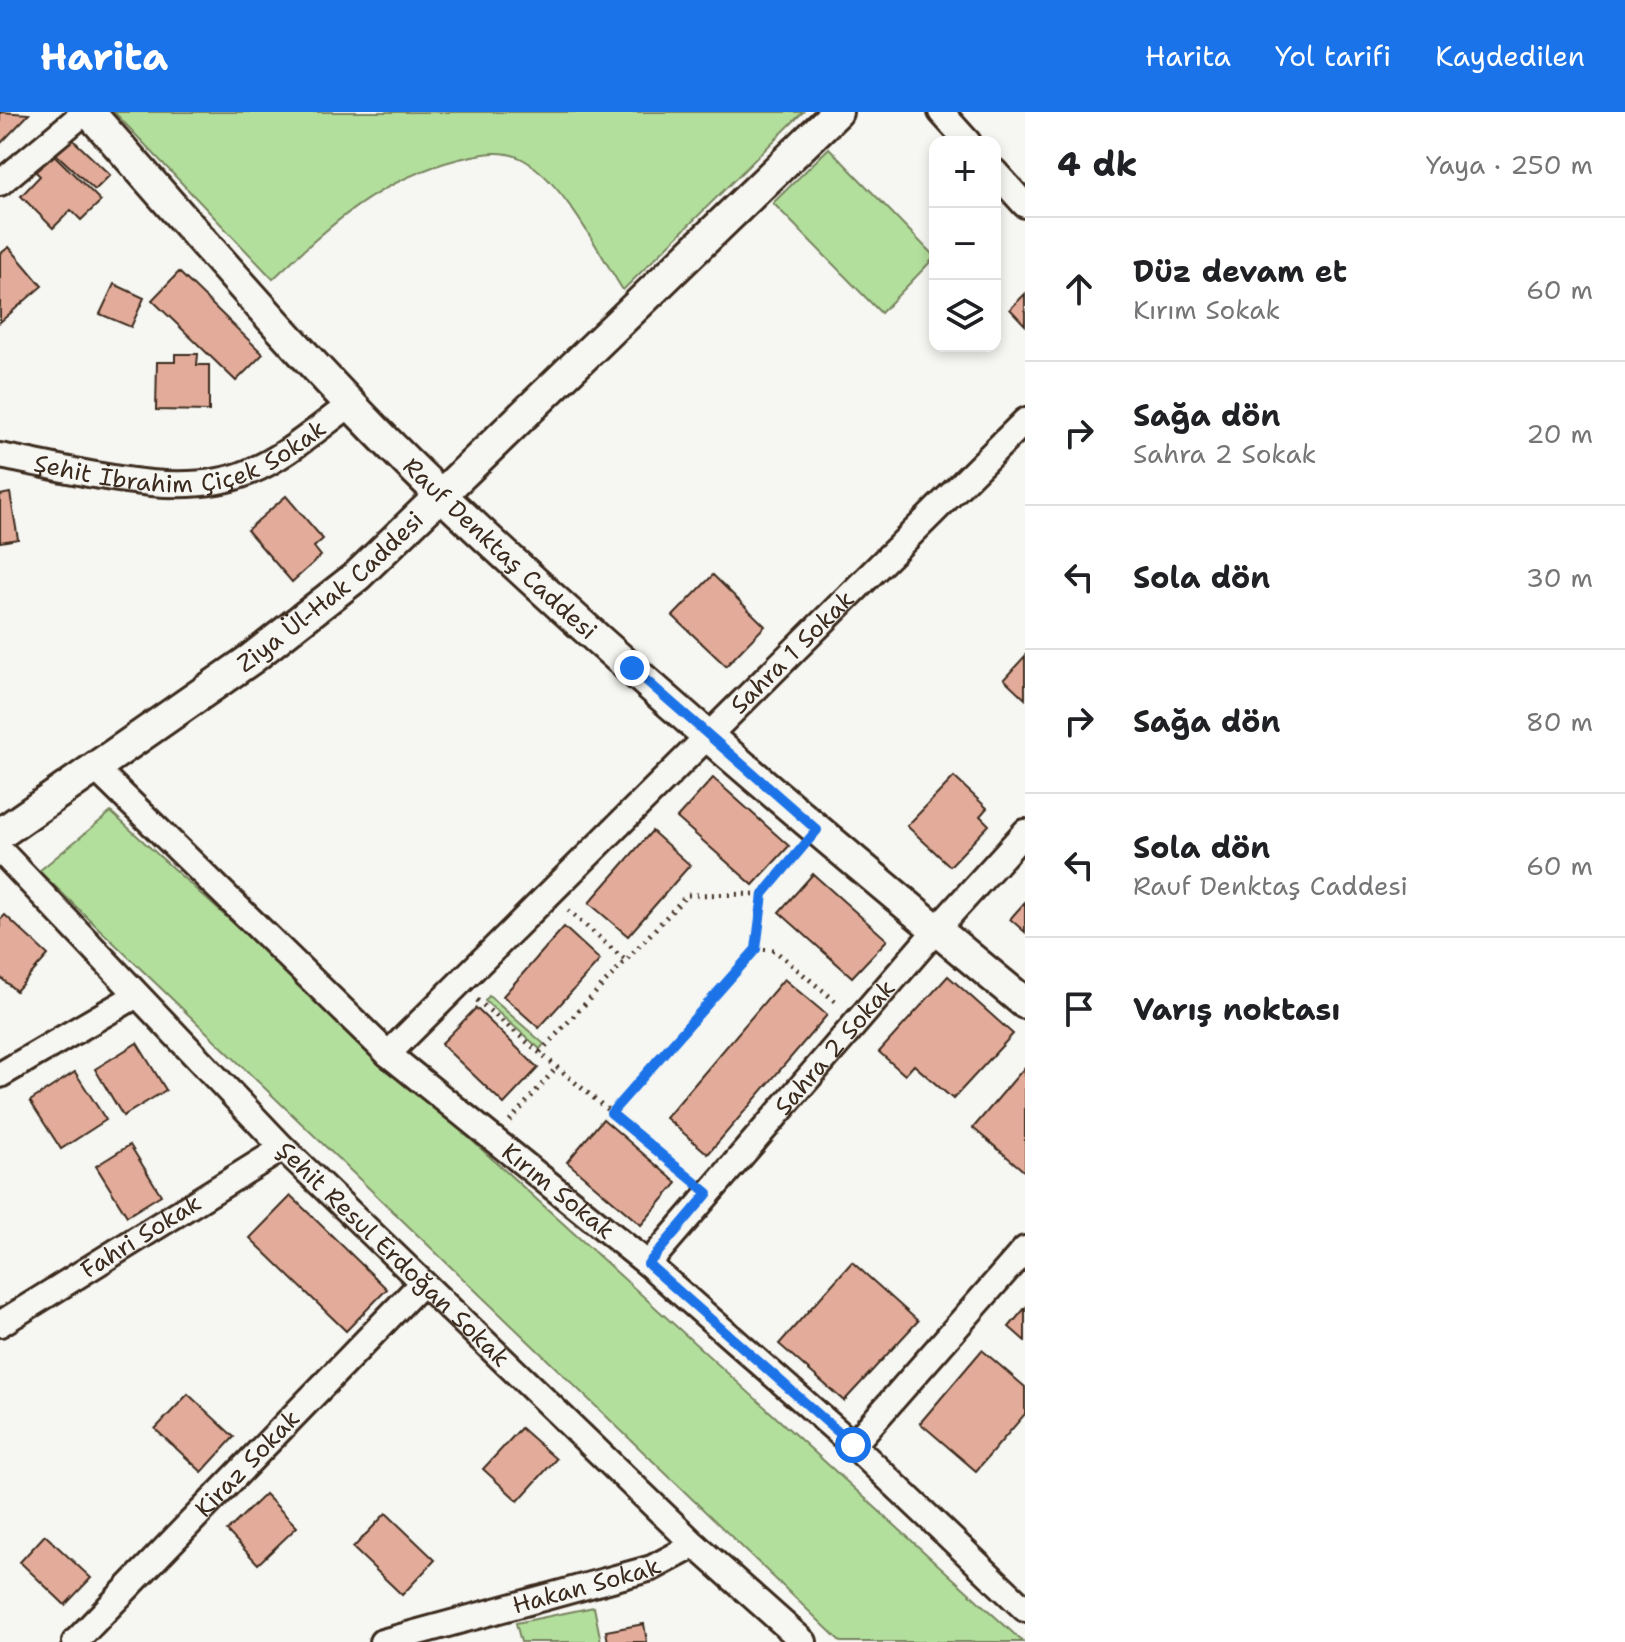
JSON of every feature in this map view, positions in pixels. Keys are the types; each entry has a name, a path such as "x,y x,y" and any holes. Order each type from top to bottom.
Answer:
{"street":[{"path":"0,183 87,112"},
{"name":"Rauf Denktaş Caddesi","path":"87,112 351,404 440,494 707,735 1025,1003"},
{"name":"Ziya Ül-Hak Caddesi","path":"0,834 305,619 357,576 837,112"},
{"path":"941,112 963,136"},
{"path":"1001,179 1025,205"},
{"name":"Şehit İbrahim Çiçek Sokak","path":"0,456 165,485 199,485 250,472 351,404"},
{"name":"Sahra 1 Sokak","path":"388,1054 1025,421"},
{"name":"Kırım Sokak","path":"95,768 388,1054 648,1264 853,1445 1025,1609"},
{"name":"Sahra 2 Sokak","path":"648,1264 936,930 1025,832"},
{"name":"Şehit Resul Erdoğan Sokak","path":"0,850 283,1148 421,1284 695,1545 804,1642"},
{"path":"0,1075 137,995"},
{"name":"Fahri Sokak","path":"0,1324 283,1148"},
{"path":"853,1445 1025,1249"},
{"name":"Kiraz Sokak","path":"75,1642 421,1284"},
{"name":"Hakan Sokak","path":"382,1642 652,1568 695,1545"}],"path":[{"path":"611,1113 756,949 763,894 817,830"},
{"path":"549,894 626,961"},
{"path":"540,1052 687,895 763,894"},
{"path":"756,949 774,950 858,1020"},
{"path":"459,984 708,1193"},
{"path":"494,1140 557,1067"}],"green space":[{"path":"114,112 803,112 623,290 579,219 553,185 524,160 500,153 475,155 430,168 380,191 336,222 273,279"},
{"path":"829,148 929,251 929,263 881,313 773,203"},
{"path":"111,812 1023,1642 841,1642 39,871"},
{"path":"489,996 544,1044 540,1049 485,1001"},
{"path":"594,1607 601,1642 521,1642 516,1623"}],"building":[{"path":"0,112 29,114 1,143 0,142"},
{"path":"70,137 110,175 95,190 55,153"},
{"path":"51,152 101,201 81,220 71,210 53,228 21,196 40,176 34,170"},
{"path":"9,247 42,286 0,322 0,254"},
{"path":"179,272 263,354 236,381 152,300"},
{"path":"114,284 144,298 131,327 100,314"},
{"path":"1025,294 1025,325 1010,309"},
{"path":"175,354 198,354 197,365 209,365 209,411 156,410 157,362 175,362"},
{"path":"10,493 18,539 0,542 0,495"},
{"path":"286,496 323,539 314,547 321,556 292,582 247,530"},
{"path":"713,575 765,626 726,666 673,616"},
{"path":"1025,656 1025,699 1004,679"},
{"path":"954,777 987,808 980,816 989,825 950,866 907,826"},
{"path":"713,778 789,846 753,885 677,818"},
{"path":"652,831 690,865 628,936 589,903"},
{"path":"813,874 887,940 852,977 779,912"},
{"path":"1025,902 1025,932 1010,919"},
{"path":"5,915 48,955 16,991 0,977 0,920"},
{"path":"564,927 600,960 539,1028 503,996"},
{"path":"948,976 1013,1034 953,1099 914,1065 905,1075 879,1052"},
{"path":"784,979 827,1015 708,1154 666,1118"},
{"path":"476,1008 538,1068 504,1104 441,1044"},
{"path":"137,1043 166,1090 123,1116 95,1069"},
{"path":"1025,1067 1025,1172 973,1128"},
{"path":"75,1072 106,1120 61,1149 30,1101"},
{"path":"603,1119 677,1183 641,1225 567,1162"},
{"path":"130,1145 161,1195 127,1216 96,1166"},
{"path":"291,1196 387,1289 346,1331 250,1238"},
{"path":"852,1262 918,1321 844,1401 779,1344"},
{"path":"1025,1308 1025,1341 1009,1327"},
{"path":"982,1350 1025,1387 1025,1414 976,1471 920,1423"},
{"path":"188,1394 234,1437 202,1472 155,1429"},
{"path":"521,1428 556,1459 518,1501 483,1469"},
{"path":"265,1494 297,1527 258,1564 227,1531"},
{"path":"386,1513 435,1560 402,1595 353,1548"},
{"path":"45,1535 91,1578 65,1605 20,1562"},
{"path":"644,1624 647,1642 608,1642 606,1631"}],"route":[{"path":"632,668 817,830 763,894 756,949 611,1113 708,1193 648,1264 853,1445"}]}
